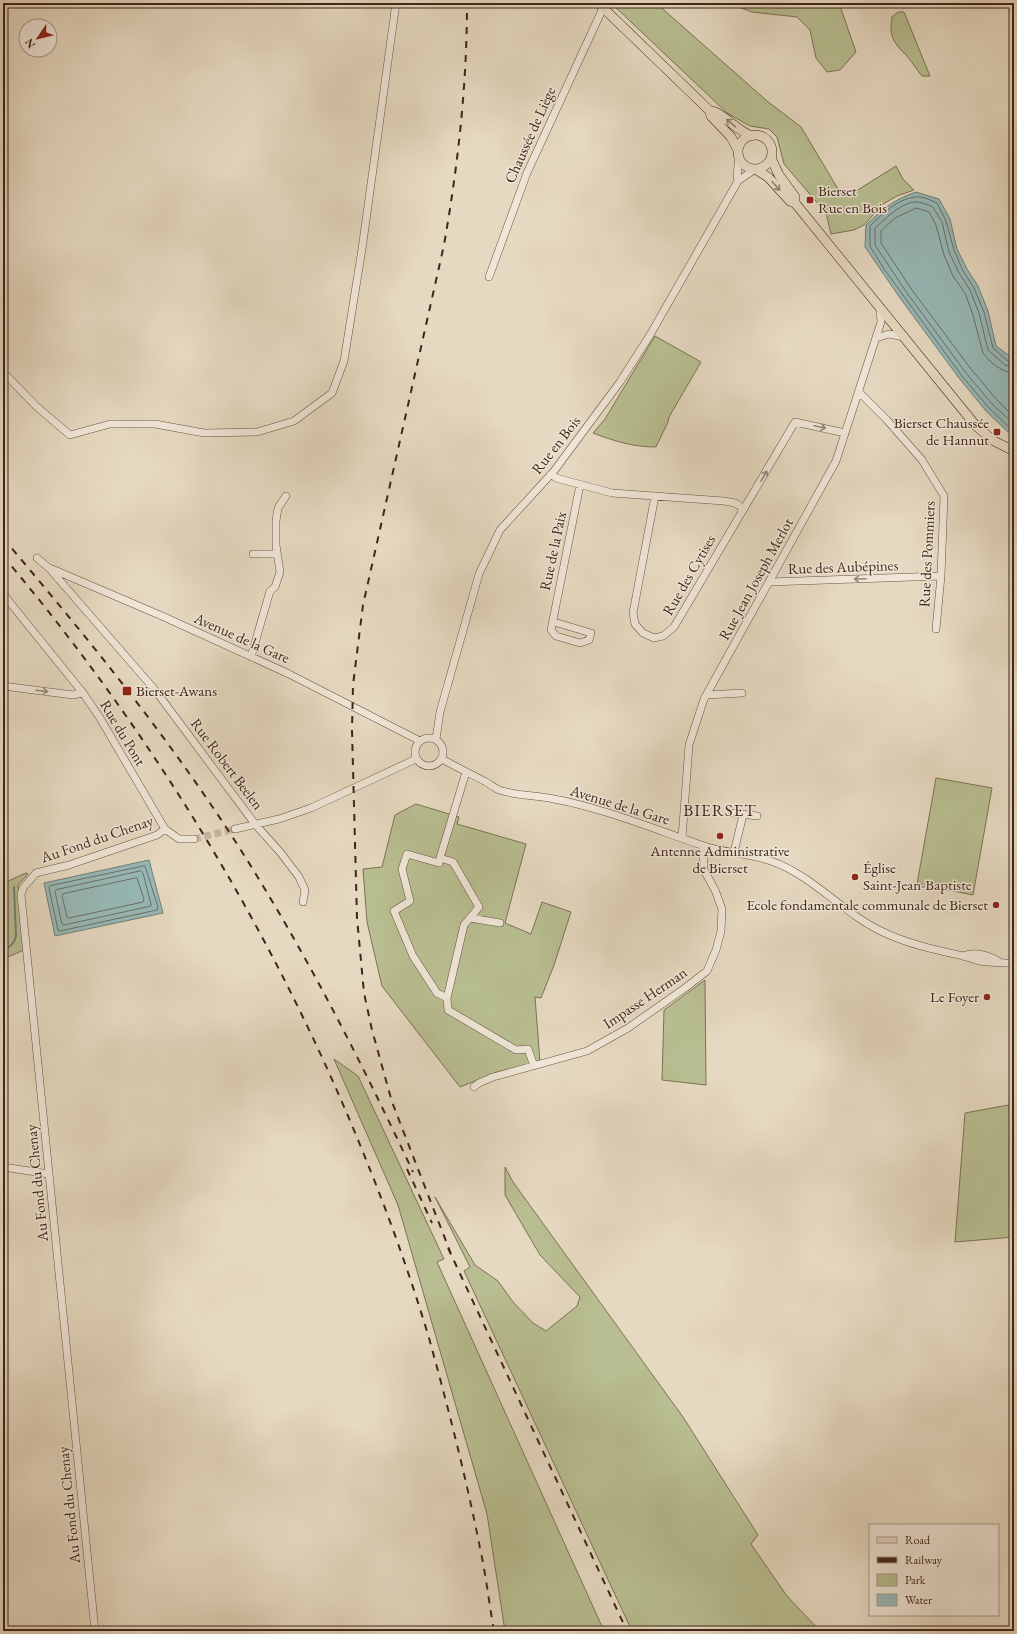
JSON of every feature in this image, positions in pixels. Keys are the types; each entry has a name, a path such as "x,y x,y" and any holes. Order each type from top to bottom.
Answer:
{"main road":[{"name":"Chaussée de Liège","path":"600,6 710,111 711,116 731,137 738,154"},
{"name":"Chaussée de Liège","path":"710,111 717,112 741,131 752,136"},
{"path":"796,203 790,201 768,178 755,170 746,167 738,154 742,141 752,136 764,138 768,142 771,147 771,158 776,171 795,197 796,203 976,426 994,441 1013,451"},
{"path":"755,170 765,166 771,158"}],"street":[{"path":"3,372 37,407 70,435 110,424 155,424 204,433 257,432 294,421 332,393 344,361 362,249 396,3"},
{"name":"Chaussée de Liège","path":"489,277 527,173 600,6"},
{"name":"Rue en Bois","path":"738,154 738,181"},
{"name":"Rue en Bois","path":"436,739 440,712 482,568 500,530 551,474 629,369 738,181 755,170"},
{"name":"Rue Jean Joseph Merlot","path":"682,838 689,745 707,694 836,461 881,322 879,307"},
{"path":"876,338 889,334 904,337"},
{"name":"Rue des Pommiers","path":"859,392 887,420 922,460 944,496 941,576 936,629"},
{"path":"551,474 556,478 612,493 734,503 744,509 795,422 845,433"},
{"name":"Rue de la Paix","path":"554,622 591,634 589,640 580,643 556,636 551,630 554,622 553,616 580,485"},
{"path":"251,657 270,591 275,587 280,572 277,554 276,521 278,508 286,496"},
{"name":"Rue des Cytises","path":"655,496 633,613 635,624 642,633 654,638 663,636 674,627 744,509"},
{"path":"253,554 277,554"},
{"name":"Rue Robert Beelen","path":"37,558 49,568 155,690 255,824 280,852 299,877 304,890 303,902"},
{"name":"Avenue de la Gare","path":"49,568 251,657 315,687 420,741"},
{"name":"Rue des Aubépines","path":"769,582 941,576"},
{"path":"3,594 83,693"},
{"name":"Rue du Pont","path":"3,686 73,695 83,693 100,718 165,829 179,839 194,839"},
{"path":"707,694 742,693"},
{"path":"428,738 436,739 441,744 443,750 442,759 434,766 429,767 420,763 416,759 415,751 420,741 428,738"},
{"path":"235,829 279,819 311,808 416,759"},
{"name":"Avenue de la Gare","path":"442,759 496,789 511,794 554,799 610,814 703,846 772,861 818,888 857,916 883,932 924,947 978,961 998,961 1014,964"},
{"path":"447,998 437,992 413,956 394,911 410,901 402,868 407,854 439,863 466,772"},
{"path":"732,813 757,816"},
{"path":"734,852 743,815"},
{"name":"Au Fond du Chenay","path":"95,1631 21,895 23,888 36,873 69,865 157,835 165,829"},
{"name":"Impasse Herman","path":"474,1087 493,1076 587,1051 628,1028 686,988 707,971 716,950 721,930 722,909 715,890 704,870 703,846"},
{"path":"440,858 453,862 478,907 464,925 447,998 448,1010 516,1050 528,1049 534,1066"},
{"path":"470,918 500,923"},
{"path":"3,1166 49,1174"}],"green space":[{"path":"611,3 656,3 767,101 801,127 841,194 848,196 896,166 903,179 914,190 897,196 883,204 864,225 854,230 831,234 826,213 784,164 777,137 769,129 750,126 727,113"},
{"path":"728,3 839,3 856,52 840,70 827,72 816,58 810,30 797,17 752,12"},
{"path":"898,12 904,12 930,76 922,76 893,39 891,30 892,17"},
{"path":"655,336 701,362 669,417 656,447 624,443 593,433 605,419"},
{"path":"936,778 992,788 973,895 917,884"},
{"path":"416,804 459,817 457,824 526,844 505,923 531,934 542,902 571,912 554,965 541,998 535,997 540,1062 497,1072 460,1087 382,986 367,922 363,869 382,867 395,815"},
{"path":"26,873 28,874 18,885 24,950 3,959 3,937 6,936 6,882"},
{"path":"705,980 706,1085 662,1080 664,1010"},
{"path":"334,1059 358,1076 444,1259 437,1262 604,1631 505,1631 487,1514 398,1205"},
{"path":"1014,1104 1014,1237 955,1242 965,1113"},
{"path":"505,1167 513,1182 683,1417 758,1535 751,1544 787,1596 820,1631 632,1631 464,1271 470,1267 435,1197 475,1265 498,1281 513,1302 533,1323 546,1331 577,1306 580,1297 540,1255 505,1195"}],"water":[{"path":"916,192 939,199 950,219 957,249 978,286 988,311 996,346 1014,359 1014,433 1008,432 986,411 959,378 900,298 865,247 866,225 889,205"},
{"path":"149,860 163,913 55,936 44,883"}],"waterway":[{"path":"3,950 11,945 16,936 14,887"}],"tunnel":[{"path":"194,839 235,829"}],"railway":[{"path":"451,1254 392,1102 372,1030 364,993 357,918 352,730 353,685 363,605 444,245 449,215 461,125 467,34 467,3"},
{"path":"3,538 125,687 183,764 237,844 308,964 352,1046 413,1172"},
{"path":"3,556 59,625 112,696 162,769 209,844 253,921 295,1000 332,1080 384,1205 408,1271 429,1338 469,1495 482,1558 494,1631"},
{"path":"407,1169 432,1223"},
{"path":"448,1248 627,1631"}],"place":[{"name":"Bierset Rue en Bois","path":"810,200"},
{"name":"Bierset Chaussée de Hannut","path":"997,432"},
{"name":"Bierset-Awans","path":"127,691"},
{"name":"Antenne Administrative de Bierset","path":"720,836"},
{"name":"Église Saint-Jean-Baptiste","path":"855,877"},
{"name":"Ecole fondamentale communale de Bierset","path":"996,905"},
{"name":"Le Foyer","path":"987,997"}],"district":[{"name":"BIERSET","path":"720,810"}]}
